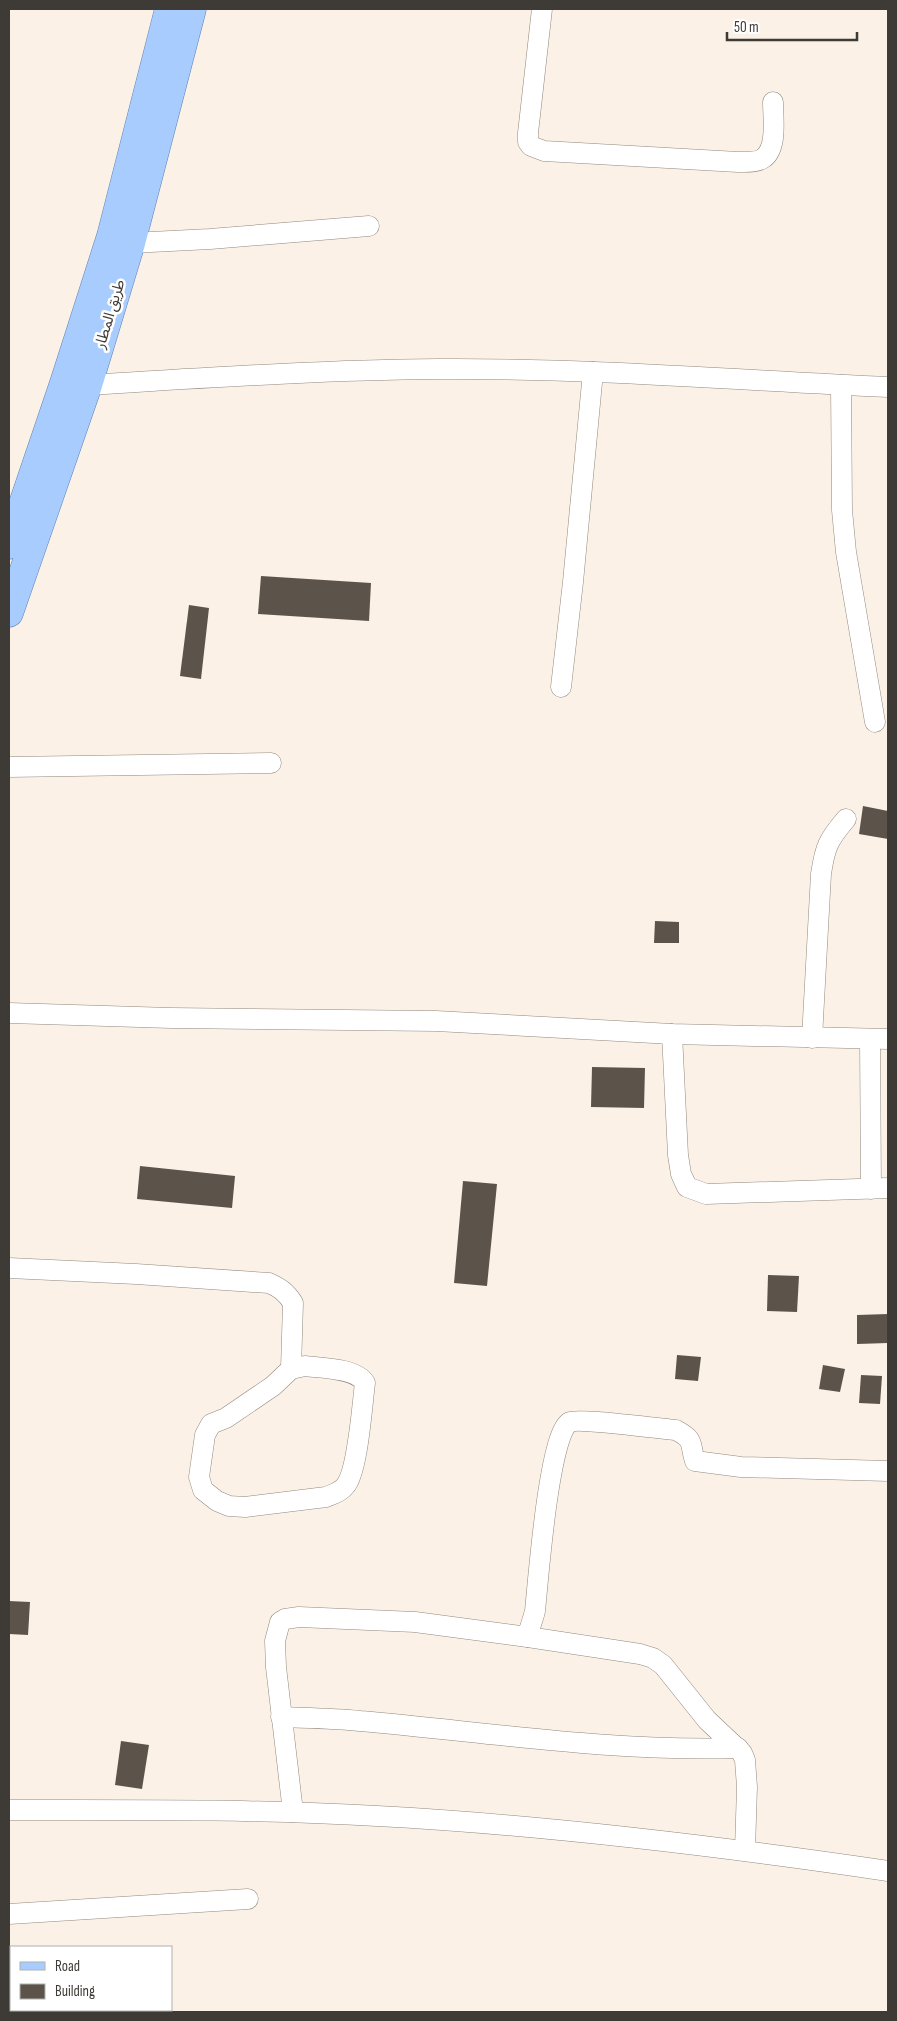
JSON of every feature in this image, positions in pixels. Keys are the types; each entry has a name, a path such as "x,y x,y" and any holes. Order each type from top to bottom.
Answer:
{"main road":[{"name":"طريق المطار","path":"16,547 88,385 177,10"},
{"name":"طريق المطار","path":"9,613 16,547 121,240"}],"street":[{"path":"542,9 528,133 528,142 536,149 738,162 755,161 763,158 770,152 772,144 773,102"},
{"path":"121,240 369,226"},
{"path":"88,385 350,372 454,369 593,372 888,387"},
{"path":"561,688 593,372"},
{"path":"841,385 842,510 846,552 875,722"},
{"path":"9,767 271,763"},
{"path":"812,1038 821,874 825,848 832,834 846,819"},
{"path":"9,1013 171,1018 436,1022 672,1034 879,1039 880,1188 706,1194 687,1187 681,1174 678,1155 672,1034"},
{"path":"9,1268 146,1274 269,1283 288,1294 293,1302 291,1368 273,1386 226,1418 211,1424 205,1435 199,1477 203,1490 217,1501 229,1506 245,1507 326,1497 338,1492 346,1485 353,1470 365,1383 362,1377 352,1373 305,1366 291,1368"},
{"path":"528,1637 534,1612 539,1558 550,1483 560,1435 564,1426 569,1422 676,1430 687,1436 692,1443 695,1461 706,1464 741,1467 888,1471"},
{"path":"293,1812 281,1717 275,1641 280,1622 299,1617 415,1622 626,1651 653,1658 663,1665 707,1720 738,1748 745,1760 747,1787 746,1850"},
{"path":"281,1717 359,1720 512,1737 604,1744 695,1749 738,1748"},
{"path":"9,1810 293,1812 484,1823 746,1850 888,1872"},
{"path":"9,1914 248,1900"}],"building":[{"path":"261,576 371,583 369,621 258,614"},
{"path":"189,605 209,608 201,679 180,676"},
{"path":"863,806 888,811 888,839 859,834"},
{"path":"655,921 679,922 679,943 654,943"},
{"path":"592,1067 645,1068 644,1108 591,1107"},
{"path":"140,1166 235,1176 232,1208 137,1199"},
{"path":"463,1181 497,1184 487,1286 454,1283"},
{"path":"768,1275 799,1276 797,1312 767,1311"},
{"path":"888,1314 888,1343 857,1344 857,1315"},
{"path":"677,1355 701,1357 698,1381 675,1379"},
{"path":"823,1365 845,1369 840,1392 819,1389"},
{"path":"861,1375 882,1376 880,1404 859,1403"},
{"path":"9,1601 30,1602 28,1635 9,1634"},
{"path":"121,1741 149,1745 142,1789 115,1785"}]}
